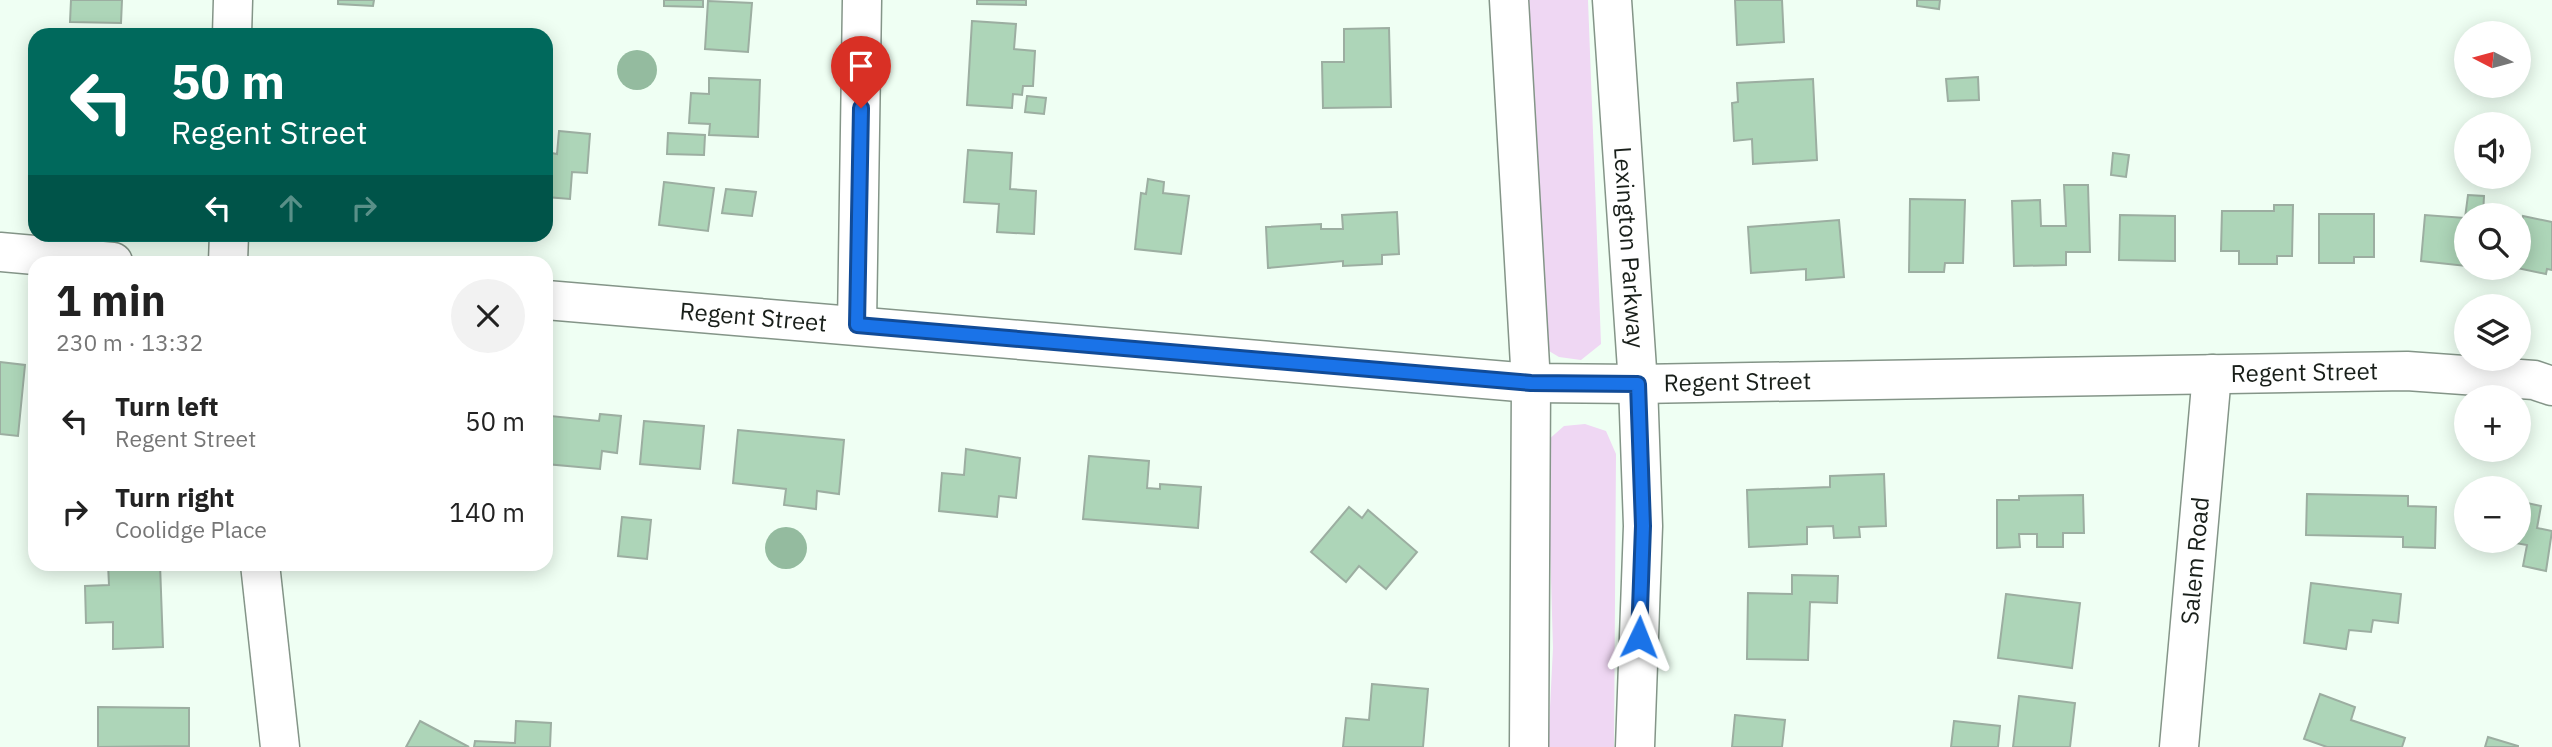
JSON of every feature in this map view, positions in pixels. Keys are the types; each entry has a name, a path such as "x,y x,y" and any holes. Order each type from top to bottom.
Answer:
{"street":[{"path":"232,28 233,0"},
{"path":"857,325 862,0"},
{"path":"1509,0 1531,383 1529,747"},
{"name":"Lexington Parkway","path":"1612,0 1638,384 1643,526 1634,747"},
{"path":"0,252 45,256"},
{"name":"Regent Street","path":"553,301 1531,383 1638,384 2407,371 2534,380 2552,386"},
{"name":"Salem Road","path":"2179,747 2212,374"},
{"path":"261,571 280,747"}],"shaded area":[{"path":"1525,0 1588,0 1601,344 1581,360 1559,357 1544,348"},
{"path":"637,50 645,51 651,56 656,62 656,78 651,84 645,89 637,90 629,89 623,84 618,78 617,70 618,62 623,56 629,51"},
{"path":"1585,424 1606,431 1616,454 1614,747 1548,747 1553,648 1547,441 1564,426"},
{"path":"786,527 801,533 807,548 801,563 786,569 771,563 765,548 771,533"}],"building":[{"path":"71,0 122,0 121,23 70,22"},
{"path":"338,0 374,0 373,6 338,4"},
{"path":"664,0 703,0 703,7 664,6"},
{"path":"977,0 1026,0 1026,5 977,4"},
{"path":"1735,0 1782,0 1784,42 1737,45"},
{"path":"1917,0 1940,0 1939,9 1917,6"},
{"path":"708,1 752,3 748,52 705,49"},
{"path":"972,21 1016,24 1014,49 1035,51 1033,86 1023,86 1022,95 1013,94 1012,108 967,105"},
{"path":"1389,28 1391,107 1323,108 1322,62 1344,62 1344,29"},
{"path":"1978,77 1979,100 1948,101 1946,79"},
{"path":"709,78 760,80 758,137 709,135 710,124 689,123 691,93 709,94"},
{"path":"1813,79 1817,160 1753,164 1752,139 1734,141 1732,103 1738,102 1737,83"},
{"path":"1027,96 1046,98 1044,114 1025,112"},
{"path":"559,131 590,134 587,173 572,172 570,199 553,198 553,153 557,154"},
{"path":"668,133 705,135 704,155 667,154"},
{"path":"968,150 1012,153 1010,189 1036,191 1034,234 997,232 999,204 964,202"},
{"path":"2113,153 2129,155 2126,177 2111,175"},
{"path":"1148,179 1164,182 1163,193 1189,196 1181,254 1135,249 1141,193 1146,194"},
{"path":"664,182 714,188 708,231 659,225"},
{"path":"2064,185 2088,185 2090,252 2066,252 2066,265 2014,266 2012,201 2040,200 2041,226 2066,226"},
{"path":"726,189 756,192 752,216 722,213"},
{"path":"2468,195 2484,196 2484,203 2467,203"},
{"path":"1910,199 1965,200 1963,263 1945,263 1944,272 1909,272"},
{"path":"2274,205 2293,205 2292,256 2277,256 2277,264 2239,264 2239,251 2221,251 2222,211 2274,211"},
{"path":"1397,212 1399,254 1382,255 1382,264 1343,266 1343,261 1268,268 1266,227 1321,224 1321,229 1343,229 1342,215"},
{"path":"2319,214 2374,214 2374,257 2354,257 2354,263 2319,263"},
{"path":"2120,215 2175,216 2175,261 2119,260"},
{"path":"2425,215 2454,217 2454,265 2421,261"},
{"path":"2531,218 2552,222 2552,270 2547,269 2546,274 2531,271"},
{"path":"1839,220 1844,277 1806,280 1806,269 1751,273 1748,227"},
{"path":"0,362 25,365 18,436 0,434"},
{"path":"600,414 621,416 617,453 602,451 600,469 553,465 553,416 599,421"},
{"path":"644,421 704,426 700,469 640,464"},
{"path":"738,430 844,440 839,494 817,491 816,509 784,505 786,489 733,483"},
{"path":"966,449 1020,458 1016,498 999,496 997,517 939,511 942,473 964,475"},
{"path":"1089,456 1149,461 1147,488 1160,489 1160,484 1201,487 1198,528 1083,519"},
{"path":"1884,474 1886,526 1859,527 1860,537 1834,538 1833,526 1807,527 1807,544 1749,547 1747,490 1830,487 1830,476"},
{"path":"2307,494 2408,496 2408,506 2436,507 2435,548 2403,547 2403,537 2306,535"},
{"path":"2083,495 2084,533 2063,533 2063,547 2037,547 2037,534 2019,534 2020,547 1997,548 1997,500 2019,500 2019,496"},
{"path":"2531,504 2541,506 2537,528 2552,531 2546,571 2523,566 2525,553 2531,553"},
{"path":"1349,507 1362,518 1368,510 1417,552 1386,589 1359,566 1346,582 1311,552"},
{"path":"622,517 651,520 647,559 618,556"},
{"path":"108,571 160,571 163,647 113,649 113,622 86,623 85,586 109,585"},
{"path":"1792,575 1838,576 1837,603 1810,602 1808,660 1747,659 1748,593 1792,594"},
{"path":"2311,583 2401,594 2398,623 2373,620 2371,632 2349,630 2346,649 2304,643"},
{"path":"2006,594 2080,603 2072,668 1998,658"},
{"path":"1372,684 1428,689 1423,747 1343,747 1346,718 1369,720"},
{"path":"2320,694 2355,707 2351,720 2405,738 2402,747 2327,747 2304,739"},
{"path":"2019,696 2075,703 2070,747 2013,747"},
{"path":"98,707 189,708 189,746 98,747"},
{"path":"1735,715 1785,720 1782,747 1732,747"},
{"path":"420,721 469,747 406,747"},
{"path":"516,721 551,723 550,747 474,747 475,741 515,743"},
{"path":"1954,721 2000,726 1998,747 1951,747"},
{"path":"2488,737 2518,746 2518,747 2485,747"}],"route":[{"path":"861,108 857,325 1531,383 1638,384 1643,526 1639,637"}]}
